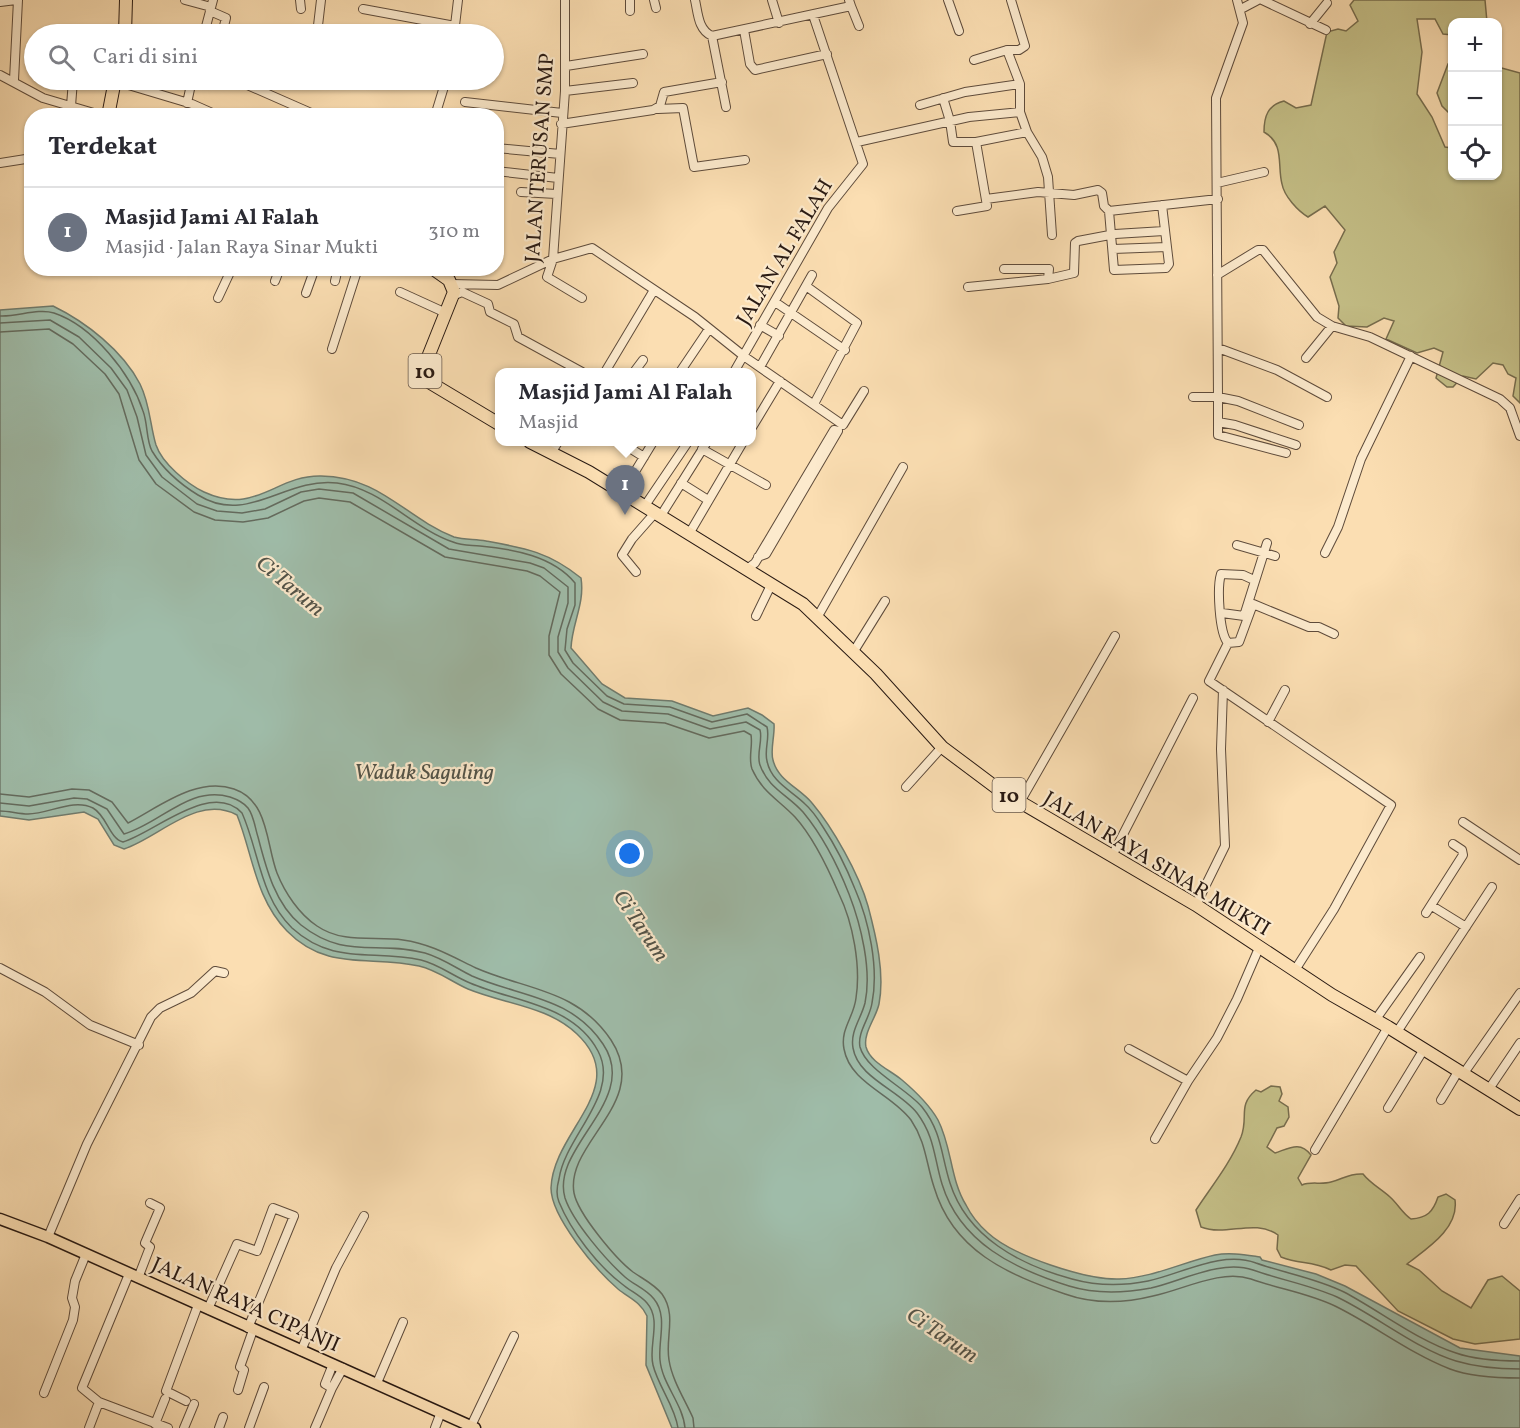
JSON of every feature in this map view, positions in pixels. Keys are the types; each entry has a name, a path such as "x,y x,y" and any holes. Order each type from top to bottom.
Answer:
{"highway":[{"path":"125,24 126,0"},
{"path":"108,108 112,90"},
{"path":"439,276 452,290"},
{"name":"10","path":"452,290 446,313 426,362 429,382 495,422"},
{"name":"JALAN RAYA SINAR MUKTI","path":"539,446 589,472 803,603 854,651 942,747 1020,802 1196,905 1259,948 1520,1109"}],"main road":[{"name":"JALAN RAYA CIPANJI","path":"0,1219 48,1237 473,1427"}],"street":[{"path":"0,2 17,0 14,80"},
{"path":"185,0 211,6 225,16 224,24"},
{"path":"300,0 301,9"},
{"path":"317,24 321,0"},
{"path":"455,24 458,0"},
{"name":"JALAN TERUSAN SMP","path":"565,0 565,92 553,259 547,279 582,298"},
{"path":"630,0 630,11"},
{"path":"695,0 700,25 705,33 712,36 813,15 850,3 860,26"},
{"path":"772,0 779,23"},
{"path":"948,0 959,31"},
{"path":"974,60 1019,50 1024,46 1011,0"},
{"path":"1237,0 1241,9 1241,32 1216,98 1218,435 1286,453"},
{"path":"1241,9 1260,0 1326,30"},
{"path":"1310,24 1327,3"},
{"path":"207,24 211,6"},
{"path":"363,9 444,24"},
{"name":"JALAN AL FALAH","path":"737,368 828,208 862,166 857,142 813,15"},
{"path":"744,30 750,64 755,70 827,54"},
{"path":"712,36 726,107"},
{"path":"1007,51 1020,84 1020,112 1027,132 1042,157 1051,191 1052,235"},
{"path":"566,66 643,54"},
{"path":"0,75 24,86"},
{"path":"658,109 663,92 722,82"},
{"path":"565,92 633,83"},
{"path":"920,105 965,92 1020,84"},
{"path":"30,90 43,98 78,108"},
{"path":"71,106 72,90"},
{"path":"146,90 199,108"},
{"path":"187,103 190,90"},
{"path":"259,90 300,108"},
{"path":"437,108 443,90"},
{"path":"943,98 955,144 1027,132"},
{"path":"465,102 562,113"},
{"path":"561,124 658,109 683,108 694,167 745,160"},
{"path":"857,142 950,121 1020,112"},
{"path":"957,211 986,207 976,142"},
{"path":"504,149 560,154"},
{"path":"0,163 24,159"},
{"path":"504,172 558,178"},
{"path":"1217,183 1264,172"},
{"path":"986,199 1051,191 1064,195 1100,190 1109,211 1114,269 1117,271 1168,267 1162,205"},
{"path":"521,192 556,194"},
{"path":"1109,211 1218,199"},
{"path":"968,287 1048,279 1074,273 1077,241 1164,231"},
{"path":"1113,249 1167,247"},
{"path":"452,290 498,285 553,259 592,248 843,425 864,391"},
{"path":"1217,275 1258,250 1263,250 1317,317 1332,326 1370,337 1504,401 1520,436"},
{"path":"1004,269 1049,269 1048,279"},
{"path":"760,367 812,275"},
{"path":"218,298 228,276"},
{"path":"275,281 277,276"},
{"path":"306,293 312,276"},
{"path":"335,281 336,276"},
{"path":"332,349 355,276"},
{"path":"806,286 857,323 845,350 814,404"},
{"path":"452,290 488,304 490,312 514,324 518,337 575,368"},
{"path":"607,368 654,290"},
{"path":"400,292 446,313"},
{"path":"775,302 845,350"},
{"path":"760,325 779,336"},
{"path":"1305,358 1332,326"},
{"path":"683,368 709,329"},
{"path":"1218,348 1277,370 1327,397"},
{"path":"1325,553 1338,527 1361,459 1411,356"},
{"path":"637,368 643,360"},
{"path":"756,421 780,381"},
{"path":"1192,397 1218,397 1238,401 1299,425"},
{"path":"1218,422 1235,425 1296,445"},
{"path":"747,569 761,554 836,430 839,433 798,494"},
{"path":"551,453 555,446"},
{"path":"628,446 644,457"},
{"path":"622,493 650,446"},
{"path":"653,513 686,446"},
{"path":"636,572 622,555 632,538 681,483 704,446"},
{"path":"689,534 740,446"},
{"path":"702,450 766,485"},
{"path":"818,616 903,467"},
{"path":"681,483 708,500"},
{"path":"1222,613 1243,617 1267,543"},
{"path":"1237,545 1275,556"},
{"path":"1228,643 1224,636 1218,584 1221,574 1243,575 1254,580"},
{"path":"756,616 771,585"},
{"path":"854,651 885,601"},
{"path":"1228,643 1239,642 1253,604 1308,627 1319,627 1334,634"},
{"path":"1020,802 1115,636"},
{"path":"1228,643 1209,679 1391,805 1334,909 1295,970"},
{"path":"1196,905 1224,851 1223,690"},
{"path":"1268,722 1285,690"},
{"path":"1112,856 1193,698"},
{"path":"906,787 942,747"},
{"path":"1463,822 1520,860"},
{"path":"1426,913 1462,855 1462,850 1453,844"},
{"path":"1315,1150 1393,1029 1492,887"},
{"path":"1431,906 1466,927"},
{"path":"1155,1139 1188,1081 1217,1038 1259,948"},
{"path":"1376,1019 1420,957"},
{"path":"0,968 45,992 90,1025 139,1045"},
{"path":"48,1237 87,1144 139,1045 148,1022 157,1011 190,993 215,971 224,973"},
{"path":"1441,1100 1520,993"},
{"path":"1489,1089 1520,1043"},
{"path":"1130,1048 1188,1081"},
{"path":"1388,1108 1424,1049"},
{"path":"1504,1224 1520,1199"},
{"path":"150,1203 160,1208 145,1244 150,1247 150,1252 134,1276 82,1388 99,1402 168,1428"},
{"path":"184,1428 190,1402 166,1391 203,1307 237,1244 257,1251 273,1208 294,1216 251,1329 240,1367 244,1370 238,1390"},
{"path":"302,1351 336,1268 364,1216"},
{"path":"44,1393 73,1320 75,1307 72,1298 75,1281 86,1254"},
{"path":"377,1383 403,1322"},
{"path":"473,1427 514,1336"},
{"path":"315,1428 332,1388 338,1366"},
{"path":"249,1428 264,1387"},
{"path":"155,1424 165,1399"},
{"path":"89,1428 99,1402"},
{"path":"435,1428 441,1412"},
{"path":"219,1428 223,1417"}],"shaded area":[{"path":"1354,0 1485,0 1487,18 1448,18 1448,35 1443,34 1435,19 1417,19 1422,52 1417,94 1432,117 1445,147 1448,147 1448,180 1502,180 1502,68 1520,73 1520,403 1513,396 1516,378 1508,374 1503,365 1493,363 1476,379 1463,376 1453,387 1447,387 1436,378 1443,352 1434,348 1417,353 1386,339 1394,321 1384,318 1367,327 1346,326 1338,318 1339,306 1330,277 1337,263 1334,252 1345,230 1325,206 1308,217 1292,203 1283,189 1278,149 1271,137 1264,132 1266,116 1274,105 1284,101 1296,108 1311,105 1327,32 1338,29 1346,31 1358,21 1350,5"},
{"path":"1448,64 1448,112 1442,106 1437,93"},
{"path":"1271,1086 1280,1087 1282,1094 1279,1101 1288,1107 1289,1117 1284,1126 1277,1128 1267,1147 1275,1153 1299,1147 1311,1155 1298,1178 1302,1185 1327,1183 1350,1175 1363,1174 1411,1219 1429,1213 1438,1197 1446,1194 1455,1200 1455,1210 1447,1229 1432,1245 1407,1264 1419,1270 1442,1291 1471,1308 1488,1280 1502,1276 1520,1291 1520,1339 1475,1344 1453,1339 1398,1311 1356,1266 1345,1265 1331,1270 1281,1257 1277,1249 1278,1235 1269,1230 1250,1228 1211,1230 1201,1227 1196,1210 1237,1147 1243,1130 1247,1101 1256,1090 1261,1092"}],"water":[{"name":"Waduk Saguling","path":"53,306 91,329 124,360 140,384 159,452 176,472 197,488 222,498 238,499 265,493 305,477 342,478 376,490 436,529 454,537 486,541 536,552 558,562 581,578 580,605 571,648 602,684 625,698 672,701 713,716 748,708 774,724 772,752 776,767 784,779 812,803 828,825 852,866 868,906 877,942 881,992 879,1004 866,1036 868,1052 912,1089 934,1114 943,1130 957,1185 968,1209 979,1224 999,1242 1050,1265 1105,1278 1143,1276 1203,1258 1226,1254 1260,1257 1262,1260 1316,1274 1345,1286 1460,1348 1520,1356 1520,1428 672,1428 646,1365 647,1316 638,1304 618,1289 587,1256 566,1228 553,1200 551,1188 555,1167 594,1091 597,1072 592,1053 577,1034 553,1017 468,989 426,968 401,963 333,957 302,944 287,931 268,905 256,876 237,815 222,810 193,813 124,849 114,845 98,819 84,812 29,820 0,816 0,310"}],"place":[{"name":"Masjid Jami Al Falah","path":"625,515"}],"water label":[{"name":"Ci Tarum","path":"291,585"},
{"name":"Ci Tarum","path":"642,925"},
{"name":"Ci Tarum","path":"943,1334"}]}
